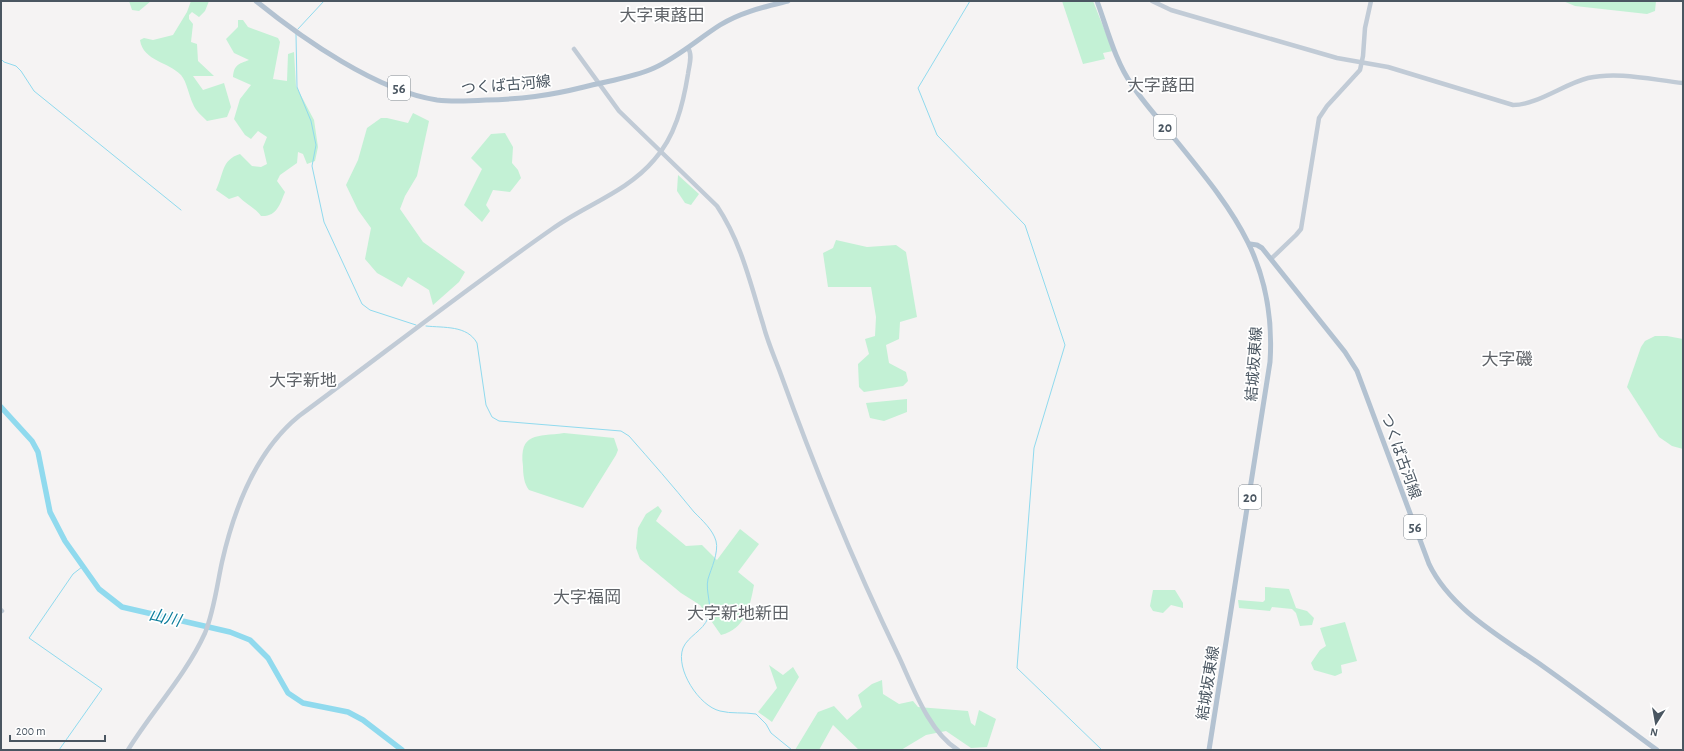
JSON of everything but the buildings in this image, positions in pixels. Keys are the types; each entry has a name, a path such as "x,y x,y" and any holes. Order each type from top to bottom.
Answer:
{"main road":[{"name":"つくば古河線","path":"256,1 347,65 403,90 427,98 460,101 540,97 643,72 666,62 721,24 736,16 748,11 788,1"},
{"name":"結城坂東線","path":"1097,1 1131,84 1224,200 1250,244 1260,270 1267,299 1270,333 1270,357 1260,431 1209,750"},
{"name":"つくば古河線","path":"1250,244 1260,246 1271,259 1345,352 1357,371 1429,564 1445,589 1461,606 1657,750"}],"street":[{"path":"1152,1 1171,10 1337,58 1412,73 1513,105 1528,103 1576,82 1600,76 1683,83"},
{"path":"1271,259 1296,235 1303,222 1319,118 1355,77 1362,62 1365,28 1371,1"},
{"path":"128,750 190,659 205,632 226,544 236,514 259,465 270,447 284,430 299,416 515,255 555,226 637,177 660,152 672,132 683,101 690,56 688,48"},
{"path":"574,49 619,111 717,206 735,238 749,276 763,324 795,414 838,523 885,628 924,709 942,736 958,750"}],"green space":[{"path":"129,1 151,1 139,11 132,10"},
{"path":"191,1 209,1 205,11 199,17 192,12 189,15 189,19 193,24 191,42 197,44 198,61 214,76 193,76 203,90 224,83 231,107 227,117 207,121 194,106 185,81 181,75 170,67 151,57 142,47 140,40 144,38 153,40 173,35 187,12"},
{"path":"1062,1 1093,1 1113,51 1103,53 1105,59 1083,64"},
{"path":"1563,1 1656,1 1655,11 1647,14 1575,6"},
{"path":"238,20 243,20 248,27 278,38 280,42 273,79 287,81 288,54 294,52 296,86 314,120 318,147 315,161 307,164 303,154 298,152 297,163 280,175 277,181 285,192 277,209 266,216 261,216 256,210 238,196 229,199 216,190 226,164 234,157 240,154 252,166 261,167 267,164 263,147 267,137 258,131 251,139 245,135 234,119 240,99 251,85 233,77 236,67 249,60 234,53 226,39 238,27"},
{"path":"413,113 429,121 417,176 405,196 400,209 423,242 465,272 459,282 433,305 429,290 408,277 402,287 377,273 365,259 371,228 358,210 346,185 358,160 367,128 381,118 408,123"},
{"path":"505,133 513,147 512,163 518,170 521,178 510,192 493,190 486,205 490,211 482,222 464,205 482,169 471,158 491,134"},
{"path":"678,175 699,194 691,205 685,203 677,191"},
{"path":"836,240 867,247 896,245 906,252 917,317 900,322 899,339 886,345 889,363 906,372 908,381 903,386 864,392 859,387 858,364 869,354 865,339 875,336 876,317 871,287 828,287 823,253 833,248"},
{"path":"1655,336 1667,336 1683,339 1683,449 1672,446 1659,437 1627,387 1641,347 1645,341"},
{"path":"907,399 907,412 884,421 870,418 866,403"},
{"path":"564,433 614,438 618,450 583,508 529,490 525,482 523,472 523,455 524,447 527,442 538,436"},
{"path":"658,506 662,511 656,521 686,546 702,545 717,560 740,529 759,544 738,572 754,585 748,609 745,616 736,628 721,635 700,605 681,593 640,559 636,548 638,528 646,514"},
{"path":"1265,587 1289,589 1296,608 1307,611 1314,618 1312,625 1300,626 1296,613 1292,609 1272,607 1270,611 1239,608 1238,600 1263,602 1265,600"},
{"path":"1153,590 1175,590 1183,603 1183,608 1171,605 1163,613 1153,611 1150,606"},
{"path":"1345,622 1357,661 1341,665 1342,673 1335,676 1314,670 1311,663 1320,650 1326,646 1320,628"},
{"path":"769,665 783,675 793,667 799,677 772,722 758,712 777,688"},
{"path":"882,680 883,694 899,704 913,701 918,707 968,711 971,723 975,726 979,710 996,719 987,747 971,748 946,731 926,735 901,750 859,750 833,725 819,750 795,750 818,712 834,706 847,720 862,707 858,695 872,684"}],"waterway":[{"path":"298,29 324,1"},
{"path":"970,1 918,88 937,135 1025,225 1065,345 1034,448 1017,668 1102,750"},
{"path":"296,34 297,87 311,121 316,145 312,166 324,222 362,304 370,310 416,325"},
{"path":"1,59 4,62 16,66 34,91 181,210"},
{"path":"426,326 454,328 473,337 477,343 486,405 492,417 499,421 621,431 629,436 694,512 707,525 715,537 717,545 716,555 707,584 710,609 706,623 688,640 683,648 681,657 682,666 691,686 704,702 712,708 724,712 756,714 766,724 771,733 792,750"},
{"name":"山川","path":"1,407 32,441 38,452 50,512 65,541 99,589 122,607 230,632 250,640 268,658 288,693 303,703 348,712 363,720 402,750"},
{"path":"59,750 102,689 29,638 73,574 82,567"}],"district":[{"name":"大字東蕗田","path":"662,15"},
{"name":"大字蕗田","path":"1161,85"},
{"name":"大字磯","path":"1507,359"},
{"name":"大字新地","path":"303,380"},
{"name":"大字福岡","path":"587,597"},
{"name":"大字新地新田","path":"738,613"}]}
